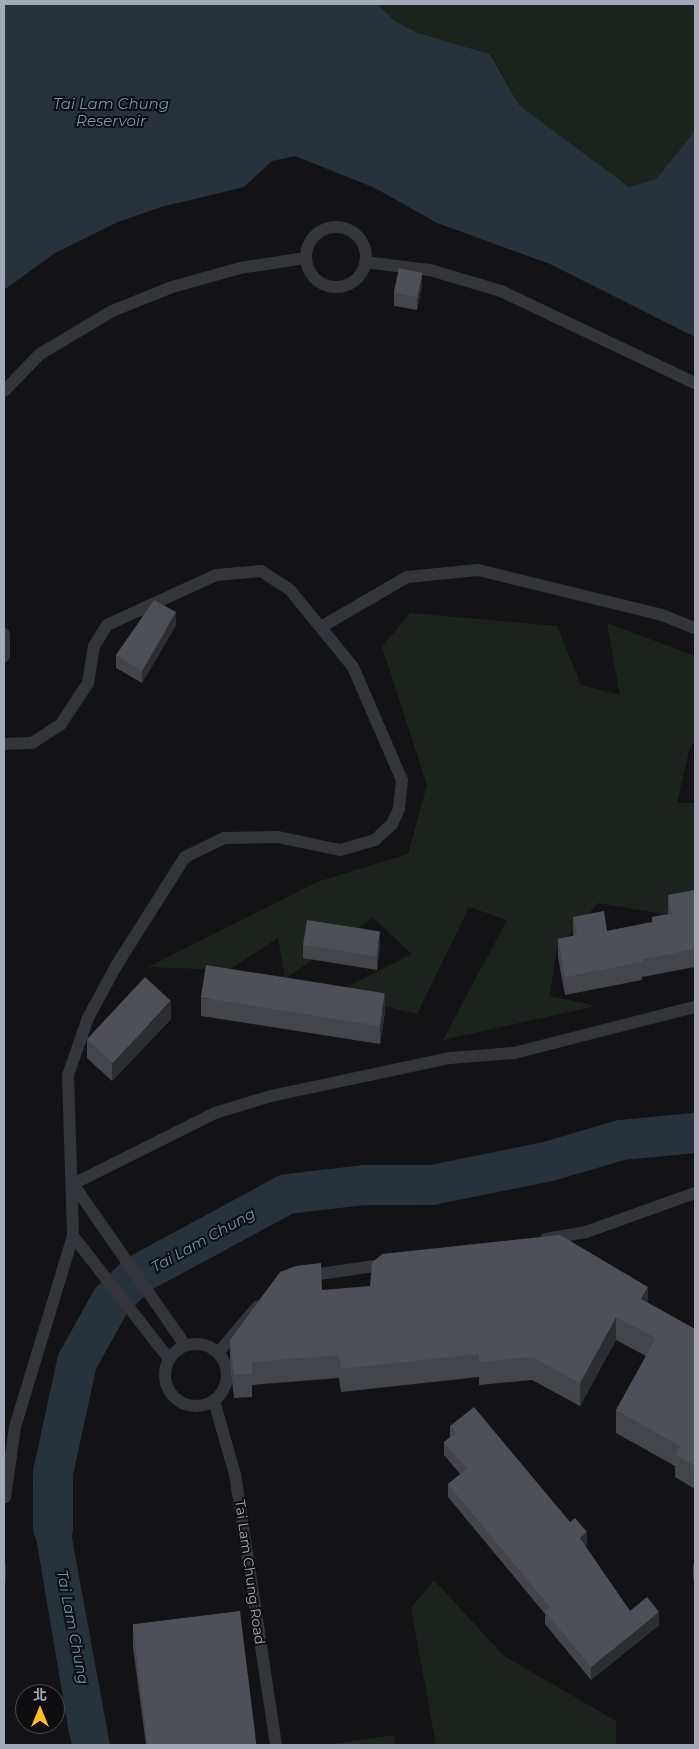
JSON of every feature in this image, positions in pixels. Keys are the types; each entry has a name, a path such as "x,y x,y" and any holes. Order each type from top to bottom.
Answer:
{"lane":[{"path":"337,227 356,234 365,262 356,279 339,287 320,283 305,258 311,239 337,227"},
{"path":"4,391 40,354 112,312 172,287 240,268 305,258"},
{"path":"365,262 430,270 501,291 695,383"},
{"path":"321,627 407,577 478,570 662,615 695,628"},
{"path":"4,744 32,743 60,724 88,683 94,646 107,625 216,575 261,571 290,590 353,667 393,755 402,780 399,809 392,824 375,840 340,850 278,837 224,838 185,857 116,966 88,1018 68,1075 73,1184 73,1236 15,1427 5,1497"},
{"path":"4,634 4,656"},
{"path":"73,1184 215,1113 271,1096 450,1058 514,1053 695,1006"},
{"path":"73,1184 115,1241 185,1345"},
{"path":"527,1242 586,1232 695,1193"},
{"path":"73,1236 169,1359"},
{"path":"290,1282 399,1262"},
{"path":"218,1352 269,1294"},
{"path":"203,1344 218,1352 228,1378 214,1401 194,1406 175,1398 165,1379 169,1359 185,1345 203,1344"},
{"name":"Tai Lam Chung Road","path":"214,1401 236,1474 276,1745"}],"shaded area":[{"path":"377,4 695,4 695,131 656,179 629,187 519,105 491,54 418,33 395,21"},
{"path":"410,613 557,626 581,685 620,695 607,623 695,656 695,741 690,747 677,803 695,803 695,913 670,915 598,903 556,950 550,996 596,1006 443,1040 507,920 469,907 417,1014 333,994 412,954 373,918 285,979 278,938 229,970 148,967 317,882 408,854 427,785 382,647"},
{"path":"434,1580 504,1656 616,1721 616,1745 436,1745 411,1608"},
{"path":"394,1735 395,1745 326,1745"}],"water":[{"name":"Tai Lam Chung Reservoir","path":"4,4 377,4 395,21 418,33 490,54 519,105 629,187 656,179 695,131 695,337 550,264 437,223 375,188 295,156 272,161 244,187 161,207 118,222 55,253 4,290"},
{"name":"Tai Lam Chung","path":"53,1473 65,1500 110,1745 72,1745 69,1733 65,1709 65,1684 61,1684 35,1532 45,1484"}],"building":[{"path":"399,268 422,273 417,297 394,292"},
{"path":"154,600 176,612 142,671 116,655"},
{"path":"695,890 695,949 642,959 642,962 565,977 558,939 577,935 573,917 604,911 607,931 653,922 652,917 672,914 668,895"},
{"path":"307,920 380,932 376,956 303,945"},
{"path":"206,965 385,993 380,1026 201,998"},
{"path":"145,977 171,1001 113,1063 87,1039"},
{"path":"560,1235 648,1287 641,1299 695,1329 695,1466 675,1454 680,1446 616,1410 656,1338 616,1317 580,1383 532,1357 479,1362 479,1354 341,1369 339,1355 252,1362 252,1374 234,1375 230,1340 280,1272 296,1266 321,1263 322,1290 370,1286 372,1263 382,1254"},
{"path":"474,1407 570,1522 575,1518 587,1532 580,1538 630,1611 647,1597 659,1612 591,1667 545,1611 550,1607 448,1484 467,1469 444,1442 456,1433 450,1426"},
{"path":"240,1611 256,1745 148,1745 133,1624"}],"waterway":[{"name":"Tai Lam Chung","path":"53,1528 53,1473 77,1362 111,1301 137,1275 287,1194 365,1185 432,1185 550,1161 621,1140 695,1133"}]}
